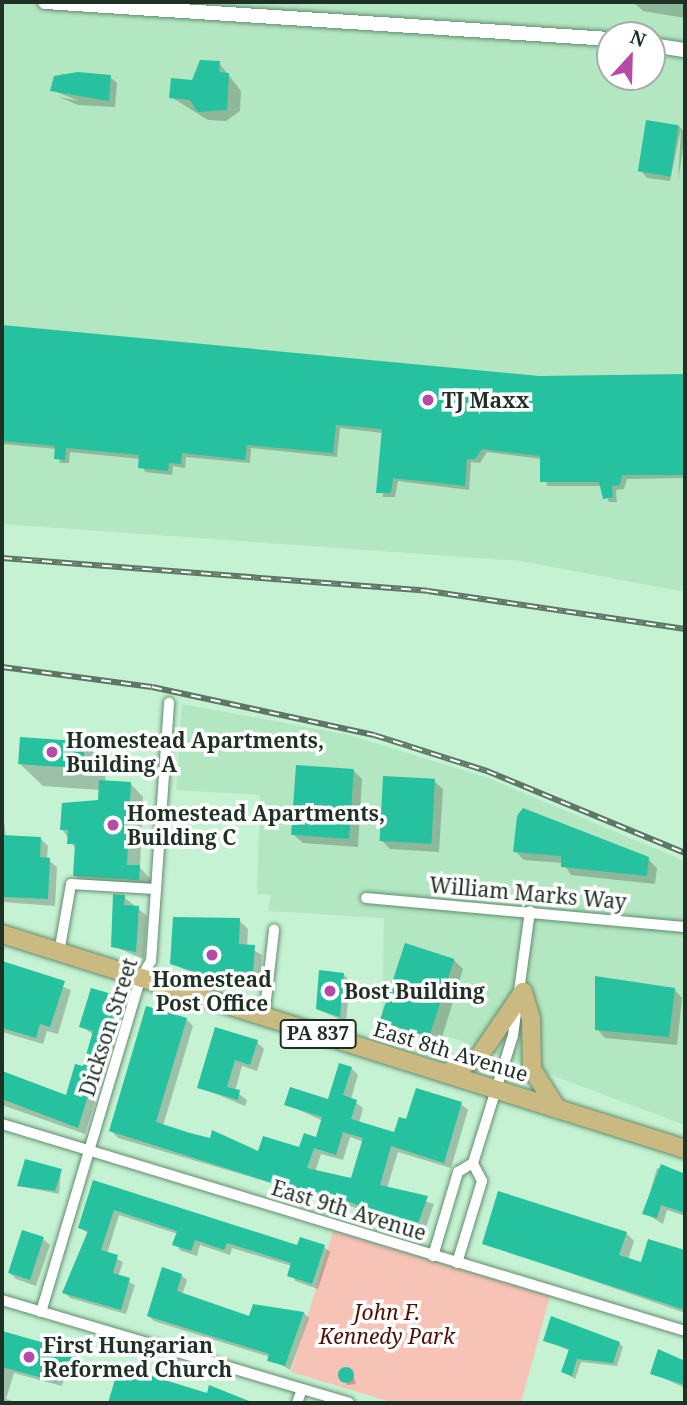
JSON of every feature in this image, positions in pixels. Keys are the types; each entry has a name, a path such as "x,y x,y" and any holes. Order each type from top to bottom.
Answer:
{"main road":[{"name":"East 8th Avenue","path":"2,934 685,1149"},
{"path":"446,1073 478,1058 523,992"},
{"path":"523,992 531,1019 532,1069 556,1108"}],"street":[{"path":"45,2 596,38"},
{"path":"666,47 685,50"},
{"name":"Dickson Street","path":"41,1312 140,979 151,961 169,703"},
{"path":"59,953 71,884 155,889"},
{"name":"William Marks Way","path":"366,898 685,927"},
{"path":"457,1262 482,1181 474,1163 523,992 530,911"},
{"path":"264,1017 274,930"},
{"name":"East 9th Avenue","path":"2,1124 685,1331"},
{"path":"433,1256 458,1172 474,1163"},
{"path":"2,1300 349,1403"},
{"path":"297,1403 302,1388"}],"shaded area":[{"path":"2,2 685,2 685,592 521,561 2,524"},
{"path":"182,704 349,735 488,778 685,861 685,1125 453,1038 382,1025 384,918 268,911 271,895 257,894 260,795 176,790"}],"green space":[{"name":"John F. Kennedy Park","path":"333,1231 550,1296 521,1403 394,1403 291,1372"}],"building":[{"path":"200,60 220,61 219,72 229,73 227,110 198,112 190,100 169,98 171,78 192,80"},
{"path":"78,72 111,75 109,101 50,91 54,76"},
{"path":"646,120 679,125 670,177 638,171"},
{"path":"2,325 539,376 685,374 685,475 622,475 620,485 612,486 613,497 603,499 599,482 540,482 540,456 482,449 475,459 467,459 465,486 393,478 391,493 376,493 382,429 336,425 333,453 247,445 245,460 182,453 181,464 169,463 168,471 138,468 139,455 66,448 65,460 54,459 55,446 2,441"},
{"name":"Homestead Apartments, Building A","path":"20,737 85,742 83,768 18,764"},
{"path":"296,765 354,769 349,839 291,835"},
{"path":"383,776 435,779 432,844 380,841"},
{"path":"99,780 131,782 127,865 140,865 139,880 73,876 75,844 67,844 68,830 60,830 62,803 98,800"},
{"path":"523,808 649,857 647,876 561,867 561,856 513,852 517,816"},
{"path":"2,835 41,837 40,857 50,858 48,899 4,897"},
{"path":"113,894 125,895 124,905 139,906 136,952 111,947"},
{"name":"Homestead Post Office","path":"173,917 240,918 239,944 255,945 253,971 205,975 170,964"},
{"path":"405,943 454,959 429,1037 380,1021"},
{"path":"2,961 65,981 50,1027 40,1024 36,1038 2,1028"},
{"name":"Bost Building","path":"319,970 344,973 340,1017 316,1009"},
{"path":"595,976 675,988 669,1037 595,1030"},
{"path":"91,988 119,996 78,1128 2,1099 2,1071 66,1095 75,1064 83,1066 93,1031 79,1027"},
{"path":"146,1006 187,1018 156,1122 190,1133 210,1138 212,1130 258,1151 263,1136 299,1147 304,1133 316,1137 322,1117 284,1105 290,1087 328,1099 339,1063 352,1067 343,1095 357,1100 351,1119 394,1132 399,1117 406,1119 416,1088 462,1102 444,1163 391,1146 380,1185 428,1196 416,1229 340,1198 338,1204 109,1131","holes":["343,1132 363,1138 351,1178 307,1168 314,1148 336,1155"]},
{"path":"215,1027 258,1040 250,1065 235,1060 227,1087 240,1090 238,1100 197,1088"},
{"path":"25,1159 62,1169 55,1191 17,1186"},
{"path":"661,1164 685,1174 685,1213 661,1205 657,1218 642,1214"},
{"path":"93,1180 297,1245 300,1237 325,1245 312,1284 287,1276 291,1263 227,1243 224,1250 195,1240 191,1251 172,1245 177,1231 114,1210 101,1250 118,1255 113,1273 130,1278 121,1310 62,1293 88,1231 78,1228"},
{"path":"498,1191 627,1232 619,1255 641,1262 648,1239 685,1250 685,1310 482,1244"},
{"path":"22,1230 44,1237 30,1280 8,1273"},
{"path":"162,1267 182,1274 177,1291 249,1316 253,1304 304,1312 285,1366 267,1361 269,1354 147,1316"},
{"path":"551,1316 620,1342 613,1363 577,1359 572,1376 561,1372 569,1349 543,1341"},
{"path":"2,1331 73,1351 65,1377 59,1375 57,1382 2,1367"},
{"path":"658,1349 685,1361 685,1385 650,1374"},
{"path":"119,1366 207,1393 209,1385 254,1403 108,1403"},
{"path":"346,1367 352,1369 352,1381 346,1383 340,1381 338,1375 340,1369"}],"railway":[{"path":"2,558 428,591 685,629"},
{"path":"2,667 152,687 374,735 487,771 685,853"}],"place":[{"name":"TJ Maxx","path":"428,400"},
{"name":"Homestead Apartments, Building A","path":"52,752"},
{"name":"Homestead Apartments, Building C","path":"113,825"},
{"name":"Homestead Post Office","path":"212,955"},
{"name":"Bost Building","path":"330,991"},
{"name":"First Hungarian Reformed Church","path":"29,1357"}]}
